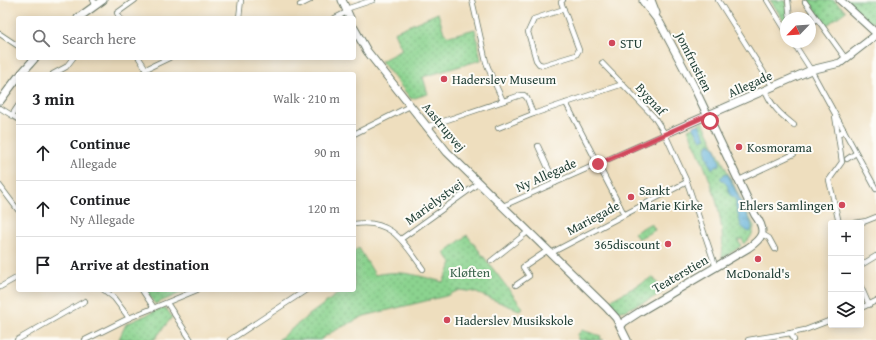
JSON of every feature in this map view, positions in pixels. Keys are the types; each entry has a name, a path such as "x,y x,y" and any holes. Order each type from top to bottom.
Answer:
{"street":[{"path":"80,16 95,3 104,0"},
{"path":"119,16 117,13 135,0"},
{"path":"239,16 240,0"},
{"path":"300,5 310,0"},
{"path":"342,0 347,13 373,0"},
{"path":"472,0 486,62 503,101"},
{"path":"563,0 561,2 564,9 579,50 576,55 543,65 539,64 536,60 528,32 534,19 564,9"},
{"name":"Jomfrustien","path":"645,0 658,19 708,115 765,236 775,250"},
{"path":"718,0 774,86"},
{"path":"767,0 780,21"},
{"path":"788,0 789,12"},
{"path":"840,0 876,34"},
{"path":"805,2 846,59"},
{"name":"Aastrupvej","path":"356,32 367,51 447,152 616,318 627,340"},
{"path":"0,34 16,45"},
{"name":"Allegade","path":"665,134 811,70 833,65 846,59 876,34"},
{"path":"797,48 811,70 876,189"},
{"path":"23,72 33,60"},
{"path":"57,72 66,67 71,60"},
{"path":"140,60 145,72 165,60"},
{"name":"Bygnaf","path":"602,63 654,117 665,134 687,182 716,268"},
{"path":"0,101 16,80"},
{"path":"498,128 533,114 623,84"},
{"path":"765,90 770,102 794,125"},
{"path":"426,127 524,95 527,98 533,114"},
{"path":"566,103 624,214"},
{"path":"356,133 410,106"},
{"path":"0,108 16,118"},
{"path":"12,115 16,109"},
{"path":"834,112 842,162 829,180 838,220"},
{"path":"838,136 844,130"},
{"name":"Ny Allegade","path":"503,206 665,134"},
{"path":"538,146 555,183"},
{"path":"847,159 856,153"},
{"path":"739,180 794,154"},
{"name":"Mariegade","path":"549,251 687,182"},
{"name":"Marielystvej","path":"401,239 479,183"},
{"path":"0,186 16,207"},
{"name":"Jomfrustien","path":"753,245 758,229 755,215"},
{"path":"864,221 876,217"},
{"path":"356,224 369,223 382,226 394,232 423,269"},
{"path":"491,261 529,231"},
{"path":"753,245 765,236"},
{"name":"Teaterstien","path":"621,326 624,322 640,311 753,245"},
{"path":"516,285 529,276 523,267 549,251"},
{"path":"864,262 876,256"},
{"path":"0,287 16,278"},
{"path":"106,292 114,298 129,318"},
{"path":"143,292 154,308"},
{"path":"85,340 129,318 192,292"},
{"path":"230,340 303,292"},
{"path":"863,292 869,305"},
{"path":"17,340 85,301"},
{"path":"864,307 876,301"},
{"path":"167,303 192,340"},
{"path":"748,340 805,330 828,321"},
{"path":"791,333 794,340"}],"green space":[{"path":"770,0 786,1 787,12 780,12 780,15"},
{"path":"809,0 834,0 846,11 826,26"},
{"path":"846,0 876,0 876,23 869,21"},
{"path":"438,13 444,33 449,36 475,29 481,60 423,77 428,94 411,99 381,61 402,50 394,32"},
{"path":"703,122 754,226 750,238 744,244 742,239 738,240 741,246 722,259 721,224 714,192 688,129"},
{"path":"651,223 655,230 638,239 634,233"},
{"name":"Kløften","path":"467,235 523,308 519,310 474,292 459,290 446,296 364,316 332,332 320,340 278,340 340,292 356,292 356,250 359,248 375,275 384,273 402,273 443,282 452,263 444,253"},
{"path":"653,277 663,292 645,302 626,310 617,311 617,309 609,301"},
{"path":"146,292 183,292 155,304"},
{"path":"166,308 172,317 154,340 119,339 126,324 160,309"},
{"path":"582,330 601,336 600,339 604,340 578,340 578,334"}],"water":[{"path":"699,124 706,138 701,140 693,126"},
{"path":"711,143 716,150 720,163 720,165 715,166 712,169 706,152 707,145"},
{"path":"725,173 728,175 751,223 752,228 750,232 741,226 736,201 734,197 730,195 727,185 720,178"}],"place":[{"name":"STU","path":"612,43"},
{"name":"Haderslev Museum","path":"444,79"},
{"name":"Kosmorama","path":"739,147"},
{"name":"Sankt Marie Kirke","path":"631,197"},
{"name":"Ehlers Samlingen","path":"842,205"},
{"name":"365discount","path":"668,244"},
{"name":"McDonald's","path":"758,259"},
{"name":"Haderslev Musikskole","path":"447,320"}],"route":[{"path":"598,164 708,115 710,121"}]}
